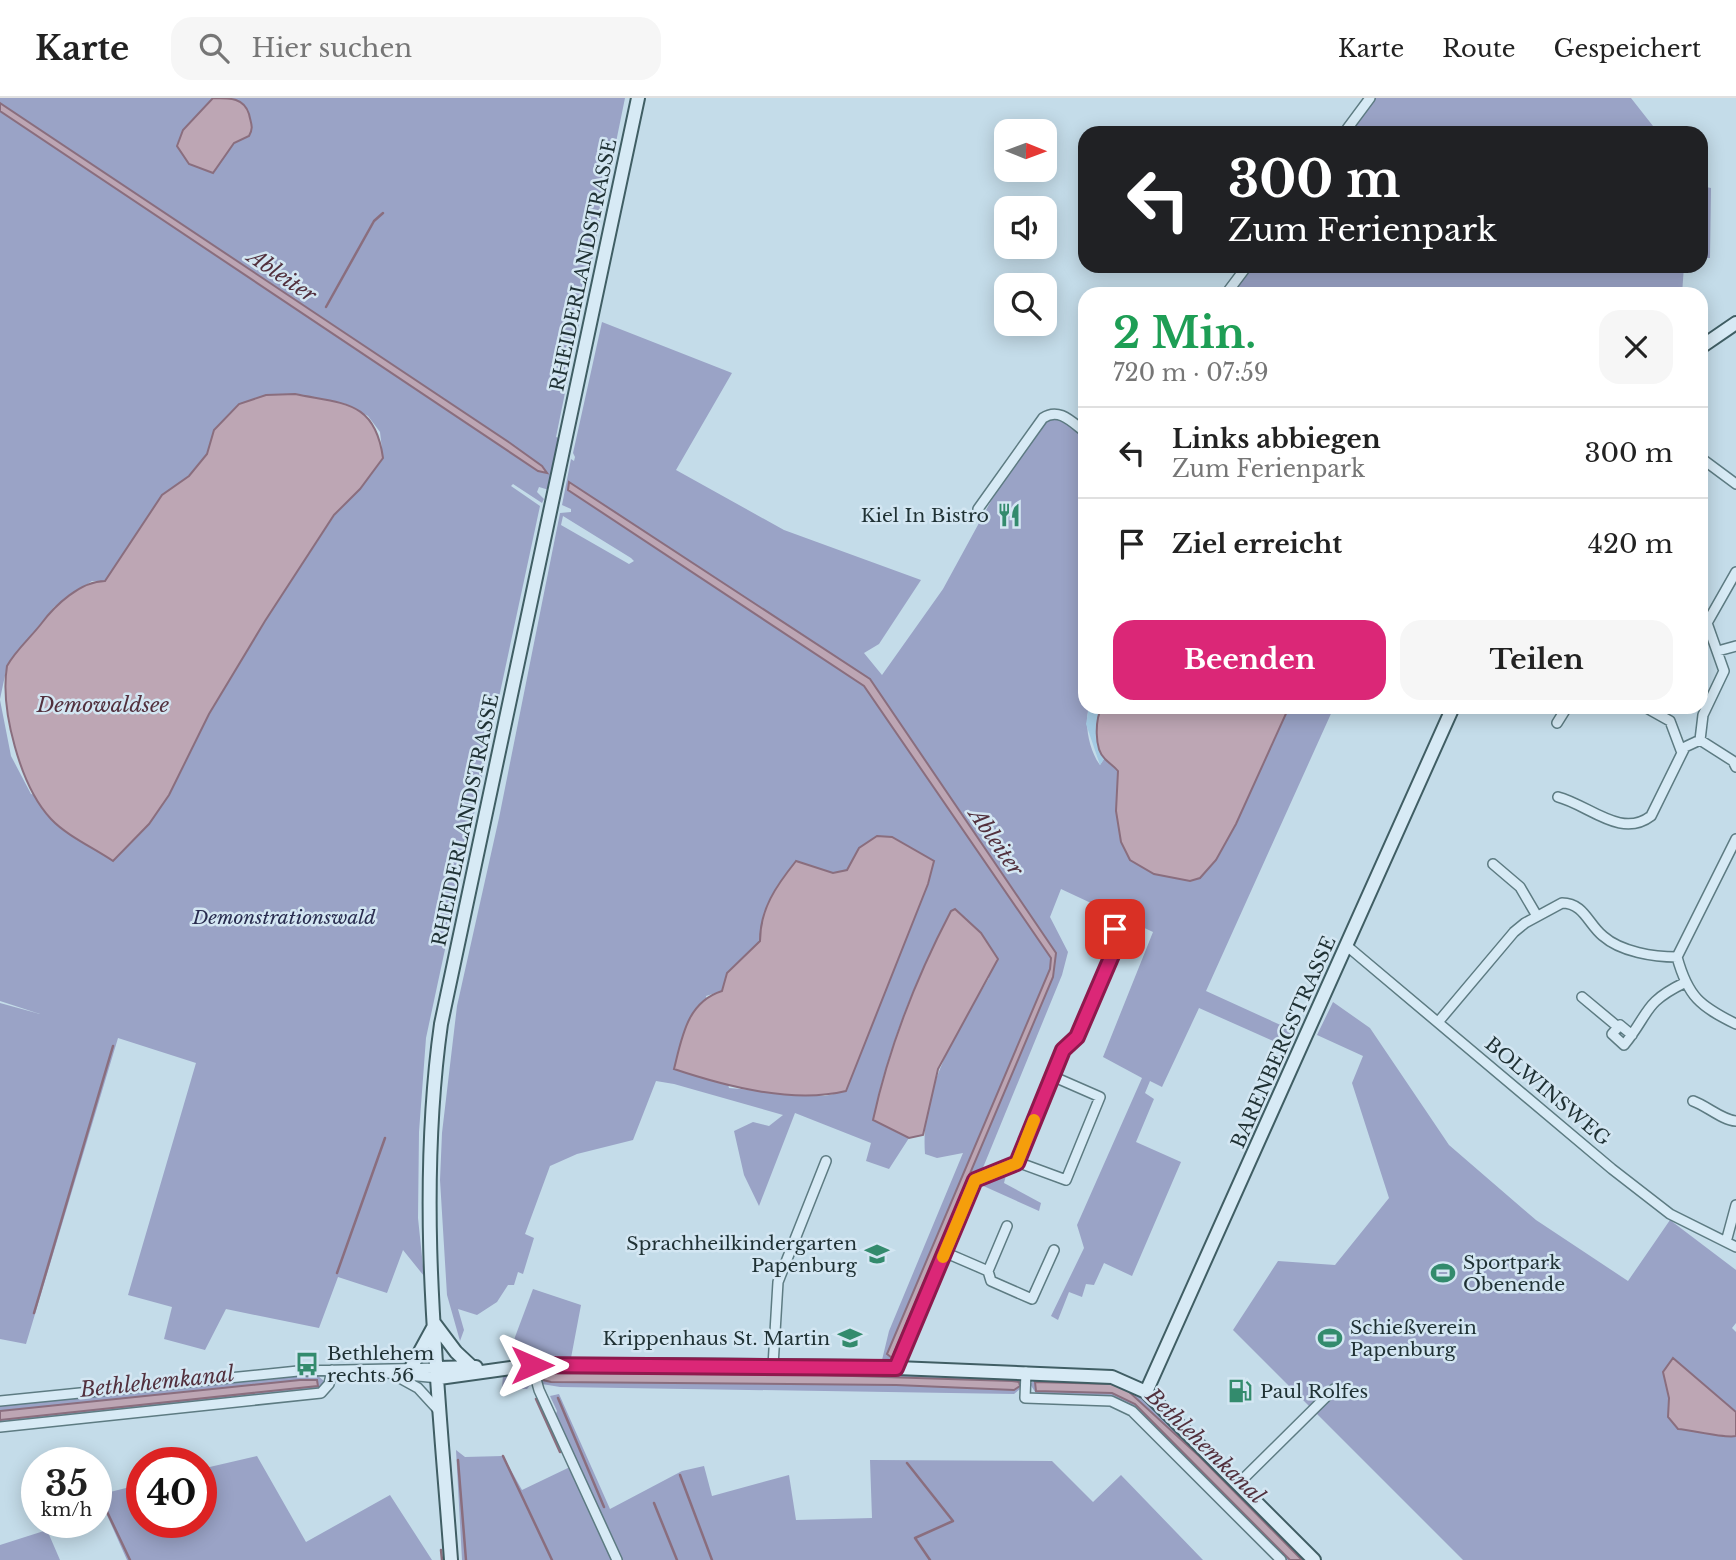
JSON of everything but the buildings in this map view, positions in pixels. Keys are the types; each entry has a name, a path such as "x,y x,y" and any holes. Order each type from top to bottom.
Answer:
{"street":[{"name":"RHEIDERLANDSTRASSE","path":"451,1560 435,1324 428,1162 431,1100 441,1024 638,98"},
{"path":"1349,126 1370,98"},
{"path":"1708,342 1736,323"},
{"path":"978,509 1043,418 1054,413 1062,415 1078,427"},
{"path":"1708,463 1736,484"},
{"path":"1708,615 1736,572"},
{"path":"1708,630 1724,671 1708,705"},
{"path":"1718,651 1736,646"},
{"name":"BARENBERGSTRASSE","path":"1146,1392 1347,946 1447,714"},
{"path":"1557,723 1563,714"},
{"path":"1658,714 1670,720 1682,753"},
{"path":"1700,740 1703,714"},
{"path":"1558,797 1622,825 1642,823 1651,816 1685,747 1700,740"},
{"path":"1700,740 1733,761 1736,767"},
{"path":"1736,839 1677,957 1684,983 1693,997 1710,1011 1736,1024"},
{"path":"1493,864 1520,887 1536,916"},
{"path":"1439,1021 1514,932 1536,916 1562,903 1571,903 1579,908 1603,936 1613,943 1662,957 1677,957"},
{"path":"1017,1163 1063,1050 1077,1037 1113,953 1113,943"},
{"name":"BOLWINSWEG","path":"1347,946 1659,1205 1736,1247"},
{"path":"1582,997 1618,1027 1612,1034 1624,1045 1649,1005 1684,983"},
{"path":"896,1368 975,1180 1017,1163 1066,1180 1100,1097 1052,1076"},
{"path":"1693,1101 1712,1108 1728,1120 1736,1121"},
{"path":"773,1366 778,1282 827,1161"},
{"path":"1726,1242 1736,1205"},
{"path":"1007,1226 988,1271 992,1281 1032,1299 1054,1250"},
{"path":"944,1252 988,1271"},
{"path":"411,1368 435,1324 456,1352 471,1366"},
{"path":"532,1365 539,1390 617,1560"},
{"path":"397,1376 438,1373 471,1366 492,1368 532,1365 896,1368 1112,1377 1146,1392 1314,1560"},
{"path":"0,1401 332,1370 382,1372 411,1368 453,1378 492,1368"},
{"path":"0,1427 321,1393 329,1384 332,1370"},
{"path":"382,1372 397,1376 418,1388 440,1412"},
{"path":"1026,1372 1025,1398 1111,1401 1132,1411 1281,1560"},
{"path":"1238,1484 1334,1389"}],"green space":[{"name":"Demonstrationswald","path":"0,98 625,98 556,437 562,439 549,490 539,487 537,492 544,499 542,503 513,484 511,486 540,506 426,1038 419,1132 418,1218 424,1276 403,1250 387,1293 338,1277 319,1328 226,1309 205,1350 164,1339 172,1307 128,1295 196,1063 118,1038 26,1344 0,1339 0,1003 40,1014 0,1001 0,700 11,756 31,794 149,824 169,795 209,714 265,621 334,516 360,489 383,458 380,432 368,416 346,404 295,394 266,395 239,404 214,430 207,454 189,476 162,495 105,581 92,581 54,607 7,666 0,699"},
{"path":"1375,98 1631,98 1653,126 1355,126"},
{"path":"1708,187 1711,188 1708,258"},
{"path":"1248,273 1684,273 1682,287 1237,287"},
{"path":"602,322 732,373 676,470 784,530 921,580 879,644 864,653 882,675 943,589 991,501 1045,418 1056,415 1078,430 1078,714 1088,714 1088,737 1100,765 1104,759 1118,771 1116,811 1121,842 1154,874 1190,881 1254,778 1286,714 1331,714 1206,991 1296,1032 1289,1048 1199,1008 1162,1087 1150,1081 1145,1093 1154,1099 1136,1142 1181,1162 1132,1276 1104,1263 1094,1285 1086,1284 1082,1297 1069,1292 1058,1320 1051,1316 1084,1248 1077,1225 1142,1078 1103,1057 1153,932 1061,889 1050,917 1068,952 1062,975 980,1175 896,1362 882,1360 889,1331 963,1153 937,1158 925,1154 928,1106 953,1040 989,978 955,909 951,911 915,987 895,1039 879,1093 873,1120 909,1138 889,1169 866,1161 871,1143 795,1113 759,1206 744,1175 734,1131 753,1122 769,1126 783,1115 656,1081 633,1140 577,1154 550,1166 525,1234 534,1238 523,1274 518,1272 514,1285 508,1285 497,1302 477,1315 458,1309 464,1330 460,1341 447,1295 440,1180 442,1133 457,1006 499,818 560,513 571,512 571,509 562,505 571,459 574,461 573,453","holes":["563,516 634,561 629,564 561,525","859,848 928,884 846,1091 825,1096 729,1088 706,996 722,991 727,973 760,941 763,918 770,898 796,861 833,873 847,870"]},
{"name":"Sportpark Obenende","path":"1333,1002 1370,1028 1449,1145 1536,1220 1628,1281 1670,1220 1736,1270 1736,1323 1732,1328 1736,1332 1736,1560 1463,1560 1233,1330 1278,1261 1335,1265 1389,1198 1352,1083 1363,1056 1317,1035"},
{"path":"1007,1171 1004,1183 1041,1203 1039,1211 979,1184"},
{"path":"533,1289 581,1305 571,1358 511,1358 515,1337"},
{"path":"794,1369 1018,1377 1020,1389 1014,1394 560,1387 542,1384 539,1375 542,1370"},
{"path":"317,1375 324,1381 323,1388 319,1391 0,1425 0,1405"},
{"path":"503,1375 524,1375 531,1384 527,1389 502,1388"},
{"path":"1037,1378 1098,1379 1138,1391 1233,1490 1309,1560 1285,1560 1225,1499 1225,1495 1222,1497 1134,1409 1037,1395 1030,1384"},
{"path":"559,1394 610,1509 682,1471 704,1466 712,1496 789,1475 796,1520 872,1518 870,1460 1052,1461 1093,1502 1121,1475 1203,1560 622,1560 555,1416 557,1411 550,1396"},
{"path":"456,1450 465,1457 503,1456 522,1490 570,1467 613,1560 462,1560"},
{"path":"257,1456 306,1542 390,1495 432,1560 127,1560 112,1526 112,1492 126,1488 126,1538 217,1538 217,1465"},
{"path":"22,1538 50,1538 60,1560 0,1560 0,1545"}],"sand":[{"path":"1088,714 1099,714 1098,740 1104,759 1100,765 1086,724"}],"water":[{"path":"213,98 231,99 244,105 252,128 249,136 234,143 213,173 189,164 177,146 183,130"},
{"path":"0,103 510,443 542,466 547,473 538,471 0,111"},
{"name":"Demowaldsee","path":"295,394 342,403 364,415 373,425 383,458 360,489 334,515 265,621 209,714 169,795 149,824 113,861 57,825 40,805 30,787 10,725 7,666 61,602 87,585 105,581 162,495 189,476 207,454 214,430 239,404 266,395"},
{"path":"569,482 870,679 1056,953 1053,977 892,1358 887,1354 1050,969 1051,958 864,686 568,490"},
{"path":"1100,714 1286,714 1236,824 1216,860 1200,878 1190,881 1154,874 1130,860 1121,842 1116,811 1118,771 1101,754 1097,741"},
{"path":"877,836 892,837 934,861 928,884 846,1091 781,1094 737,1087 674,1069 688,1022 701,1003 722,991 727,973 760,941 770,898 796,861 833,873 847,870 859,848"},
{"path":"955,909 981,933 998,959 938,1069 923,1135 909,1138 873,1120 887,1066 915,987 938,936 951,911"},
{"path":"1673,1358 1736,1412 1736,1436 1678,1429 1668,1417 1669,1398 1663,1372"},
{"path":"547,1373 821,1375 1012,1381 1019,1382 1020,1386 1014,1390 896,1385 551,1382 543,1380"},
{"path":"317,1380 318,1386 0,1420 0,1411"},
{"path":"1035,1382 1112,1384 1126,1389 1199,1456 1302,1560 1290,1560 1135,1404 1112,1393 1036,1391"}],"waterway":[{"path":"326,307 374,221 383,213"},
{"path":"34,1313 113,1046"},
{"path":"337,1273 385,1138"},
{"path":"558,1398 604,1507"},
{"path":"536,1399 560,1452"},
{"path":"503,1456 552,1560"},
{"path":"458,1460 466,1560"},
{"path":"907,1463 953,1521 915,1538 930,1560"},
{"path":"680,1475 712,1560"},
{"path":"654,1503 677,1560"},
{"path":"112,1522 130,1560"},
{"path":"441,1550 442,1560"}],"slow traffic":[{"path":"943,1257 975,1180 1017,1163 1034,1120"}],"place":[{"name":"Kiel In Bistro","path":"1009,515"},
{"name":"Sprachheilkindergarten Papenburg","path":"877,1254"},
{"name":"Sportpark Obenende","path":"1443,1273"},
{"name":"Krippenhaus St. Martin","path":"850,1338"},
{"name":"Schießverein Papenburg","path":"1330,1338"},
{"name":"Bethlehem rechts 56","path":"307,1364"},
{"name":"Paul Rolfes","path":"1240,1391"}],"route":[{"path":"532,1365 896,1368 975,1180 1017,1163 1063,1050 1077,1037 1113,953 1113,943 1119,939 1115,929"}],"water label":[{"name":"Ableiter","path":"282,276"},
{"name":"Ableiter","path":"996,842"},
{"name":"Bethlehemkanal","path":"157,1382"},
{"name":"Bethlehemkanal","path":"1205,1446"}]}
